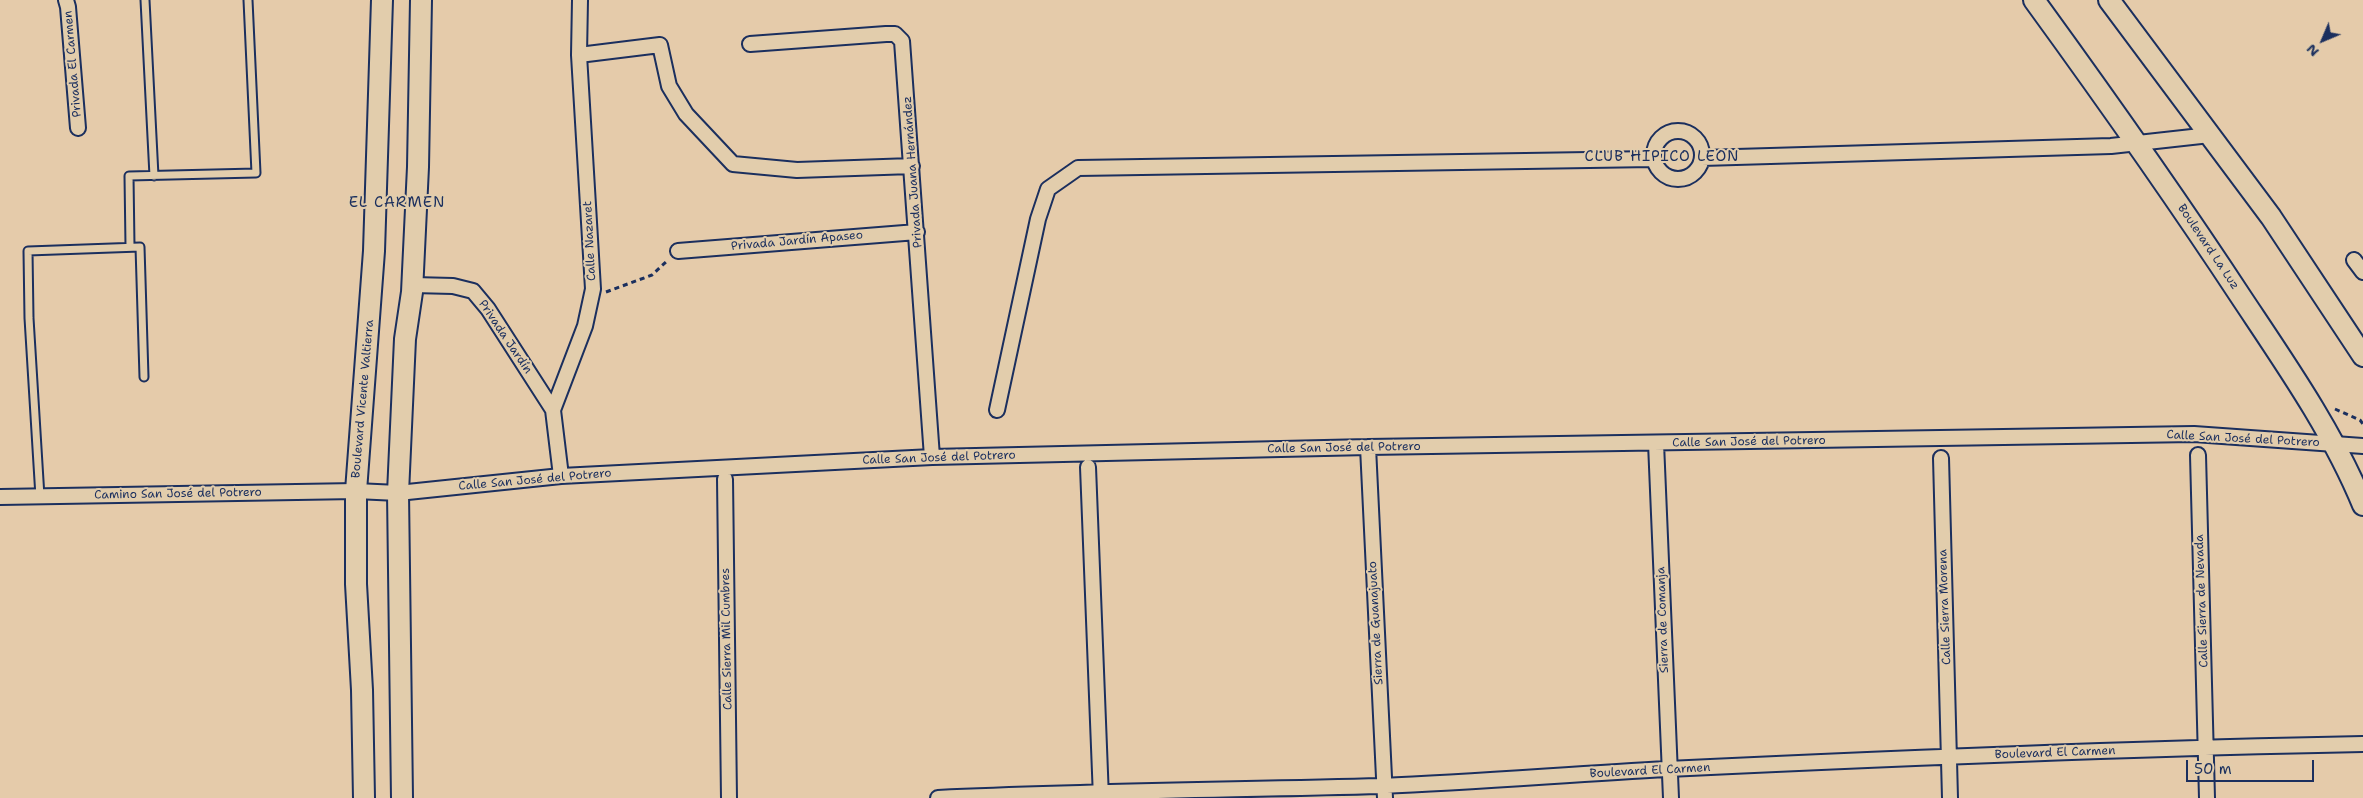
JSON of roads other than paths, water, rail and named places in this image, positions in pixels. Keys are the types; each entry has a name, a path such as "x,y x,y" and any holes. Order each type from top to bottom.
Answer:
{"main road":[{"name":"Boulevard Vicente Valtierra","path":"364,798 362,690 356,584 356,491 374,251 382,0"},
{"path":"402,798 398,493 406,339 413,285 418,167 421,0"},
{"name":"Boulevard La Luz","path":"2034,0 2138,144 2278,352 2333,444 2363,505"},
{"path":"2108,0 2271,217 2363,356"}],"street":[{"name":"Privada El Carmen","path":"66,0 78,128"},
{"name":"Calle Nazaret","path":"561,476 554,410 584,326 591,297 588,187 579,54 580,0"},
{"name":"Privada Juana Hernández","path":"750,44 886,34 898,36 902,41 932,458"},
{"path":"579,54 660,45 669,86 686,114 733,164 797,170 912,166"},
{"path":"1671,131 1683,131 1694,136 1701,146 1702,158 1697,171 1685,179 1671,179 1659,172 1653,159 1654,147 1661,137 1671,131"},
{"path":"1702,158 2138,144 2210,135"},
{"path":"997,410 1038,219 1048,189 1078,168 1653,159"},
{"name":"Privada Jardín Apaseo","path":"678,251 917,232"},
{"path":"2354,260 2363,272"},
{"name":"Privada Jardín","path":"413,285 454,286 473,291 488,309 554,410"},
{"name":"Calle San José del Potrero","path":"356,491 398,493 561,476 932,458 1368,447 2194,434 2363,446"},
{"name":"Sierra de Comanja","path":"1656,443 1671,798"},
{"name":"Sierra de Guanajuato","path":"1368,447 1384,792"},
{"name":"Calle Sierra de Nevada","path":"2198,455 2207,798"},
{"name":"Calle Sierra Morena","path":"1941,458 1950,798"},
{"path":"1088,467 1100,795"},
{"name":"Calle Sierra Mil Cumbres","path":"725,479 729,798"},
{"name":"Camino San José del Potrero","path":"0,497 356,491"},
{"name":"Boulevard El Carmen","path":"938,798 1384,792 1670,769 2206,747 2363,744"}],"lane":[{"path":"145,0 154,176"},
{"path":"130,246 129,176 256,173 248,0"},
{"path":"40,497 29,318 28,250 140,247 144,377"}],"district":[{"name":"CLUB HIPICO LEON","path":"1662,157"},
{"name":"EL CARMEN","path":"397,203"}]}
